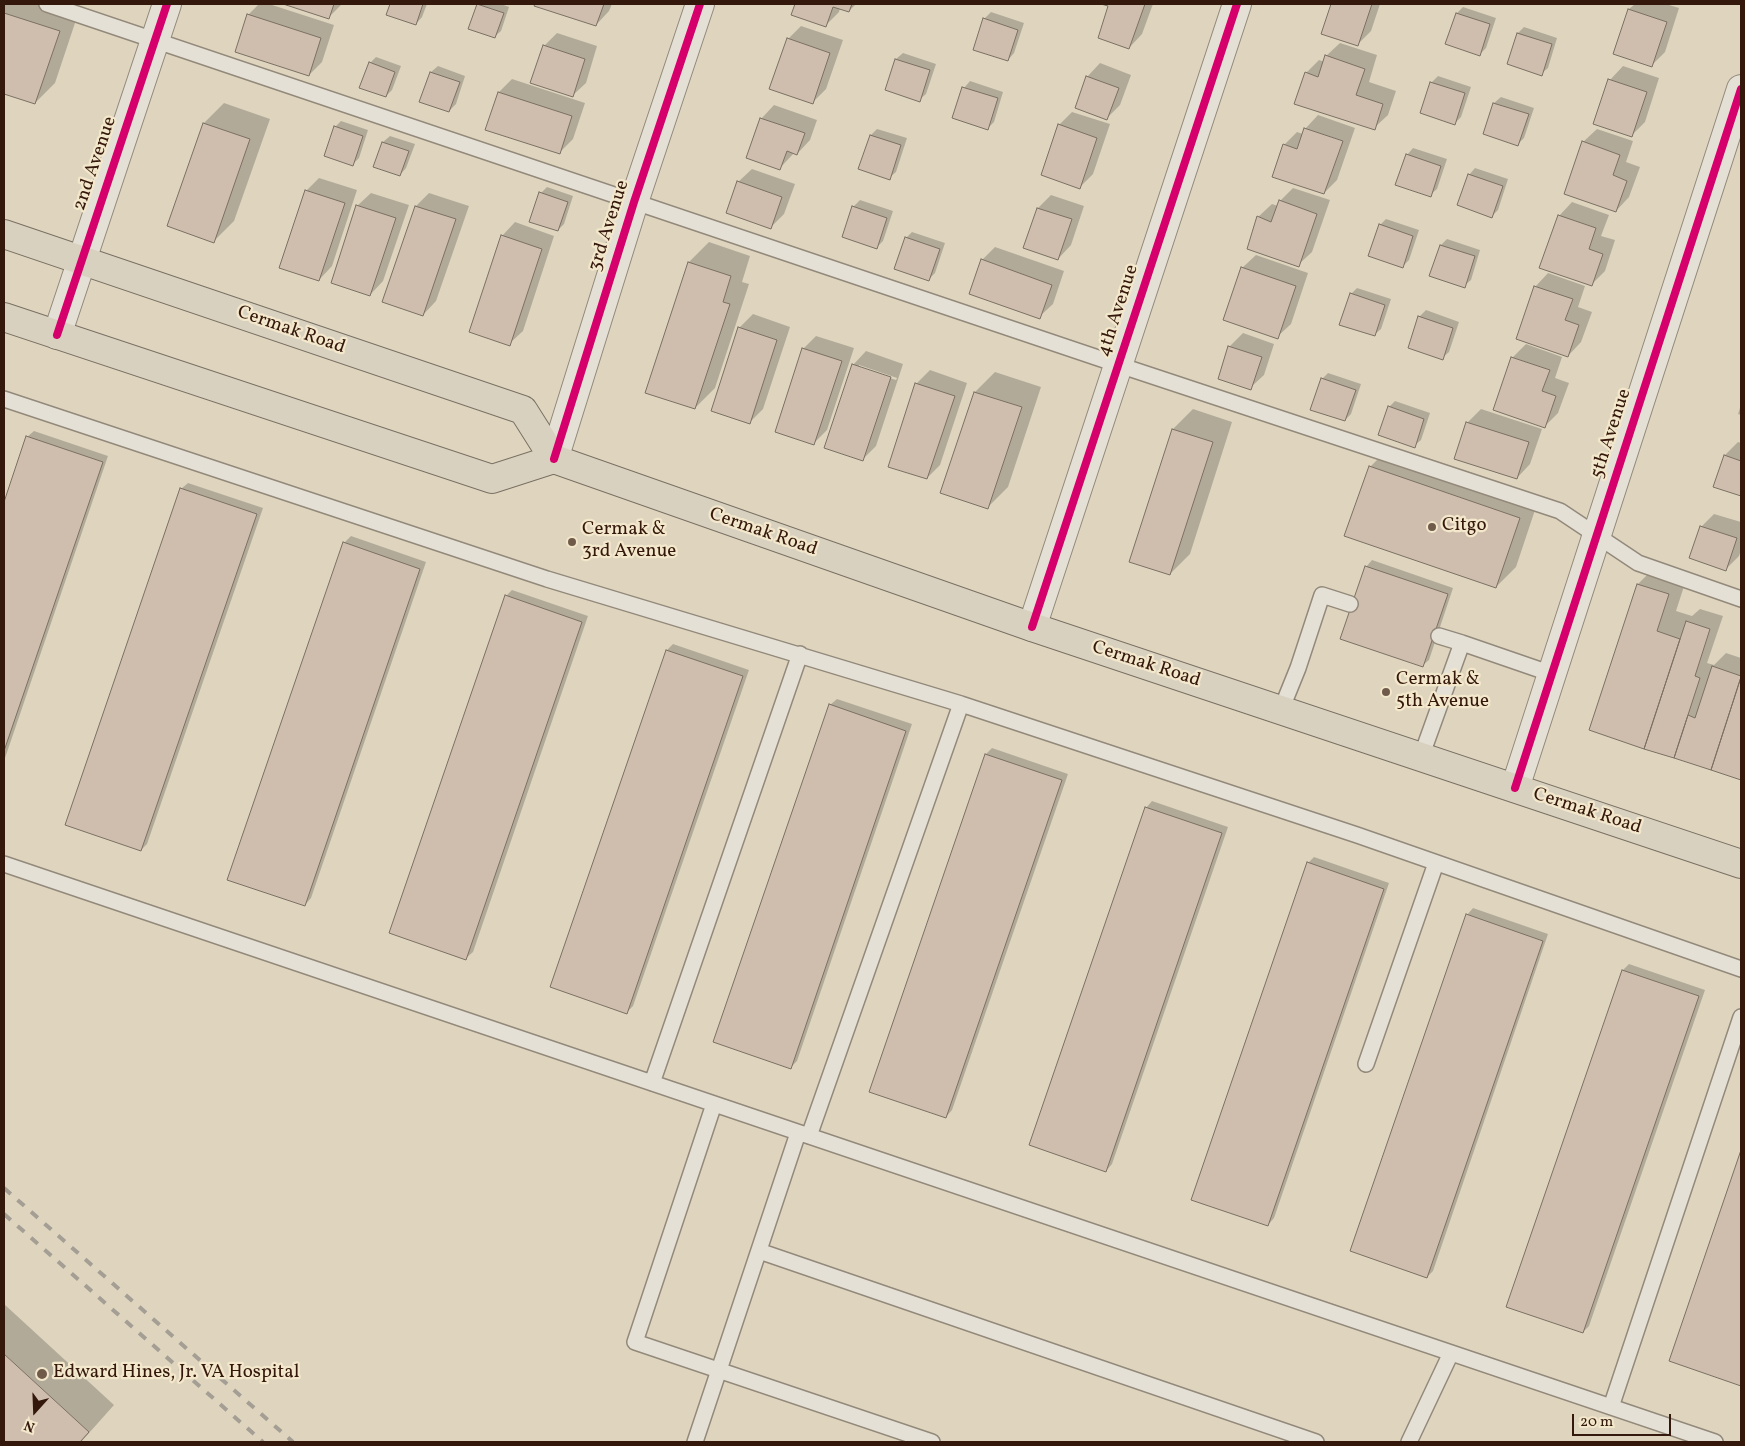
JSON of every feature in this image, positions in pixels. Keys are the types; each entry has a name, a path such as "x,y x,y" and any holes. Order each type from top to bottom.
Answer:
{"main road":[{"name":"Cermak Road","path":"4,234 523,410 554,459 1032,627 1741,864"},
{"path":"4,317 492,479 554,459"}],"street":[{"name":"2nd Avenue","path":"56,335 167,4"},
{"name":"3rd Avenue","path":"554,459 634,202 700,4"},
{"name":"4th Avenue","path":"1032,627 1237,4"},
{"name":"5th Avenue","path":"1515,788 1741,89"}],"lane":[{"path":"46,4 1119,365 1560,511 1638,563 1741,599"},
{"path":"4,399 547,579 961,704 1357,835 1741,969"},
{"path":"1281,710 1298,668 1322,595 1350,604"},
{"path":"1439,636 1552,674"},
{"path":"1421,757 1462,644"},
{"path":"652,1083 800,654"},
{"path":"695,1442 759,1251 804,1134 961,704"},
{"path":"1366,1064 1436,863"},
{"path":"4,864 1611,1407 1687,1438 1715,1442"},
{"path":"1611,1407 1741,1017"},
{"path":"714,1104 635,1342 932,1442"},
{"path":"759,1251 1316,1442"},
{"path":"1409,1442 1451,1353"}],"building":[{"path":"283,4 334,4 329,19"},
{"path":"390,4 423,4 416,25 386,15"},
{"path":"477,4 504,13 495,38 468,29"},
{"path":"535,4 604,4 596,26 534,6"},
{"path":"795,4 852,4 849,12 833,7 826,27 791,15"},
{"path":"1101,4 1145,4 1129,49 1098,38 1108,6"},
{"path":"1331,4 1372,4 1358,46 1321,34"},
{"path":"1628,9 1667,22 1652,67 1613,54"},
{"path":"4,13 60,31 35,104 4,94"},
{"path":"1456,13 1490,24 1480,56 1445,44"},
{"path":"247,14 321,38 309,76 235,52"},
{"path":"983,18 1018,30 1008,61 973,50"},
{"path":"1517,33 1552,44 1542,76 1507,64"},
{"path":"787,38 830,53 813,104 769,89"},
{"path":"543,45 585,59 573,97 530,83"},
{"path":"1325,55 1365,69 1356,95 1383,104 1375,130 1294,104 1305,72 1318,77"},
{"path":"895,59 930,70 920,102 885,90"},
{"path":"369,62 395,72 386,97 359,88"},
{"path":"430,72 460,82 449,112 419,102"},
{"path":"1086,76 1119,88 1107,120 1075,108"},
{"path":"1608,79 1647,92 1632,137 1593,124"},
{"path":"1430,82 1465,93 1455,125 1420,113"},
{"path":"962,87 998,98 988,130 952,118"},
{"path":"498,92 572,116 560,154 485,130"},
{"path":"1493,103 1529,114 1518,146 1483,134"},
{"path":"760,118 805,133 797,155 787,151 780,170 746,158"},
{"path":"203,123 250,139 214,243 167,226"},
{"path":"1058,124 1097,138 1080,189 1041,175"},
{"path":"334,126 363,136 353,166 324,156"},
{"path":"1304,128 1343,141 1324,194 1272,177 1283,144 1297,149"},
{"path":"870,135 901,145 890,180 858,169"},
{"path":"1582,141 1620,155 1613,175 1627,181 1616,212 1564,194"},
{"path":"382,142 409,151 400,176 373,167"},
{"path":"1406,154 1441,166 1431,197 1395,185"},
{"path":"1468,174 1503,186 1492,218 1457,205"},
{"path":"737,181 782,197 771,229 726,213"},
{"path":"305,190 345,203 319,281 279,268"},
{"path":"539,192 568,202 558,231 529,222"},
{"path":"1279,200 1317,214 1299,267 1247,249 1257,216 1271,222"},
{"path":"356,205 396,218 370,296 331,283"},
{"path":"415,206 456,219 423,316 382,302"},
{"path":"852,206 887,218 877,249 842,237"},
{"path":"1037,208 1072,219 1058,260 1023,248"},
{"path":"1558,215 1596,228 1589,249 1603,254 1592,286 1539,268"},
{"path":"1379,224 1413,236 1403,268 1368,256"},
{"path":"501,235 542,249 510,346 469,332"},
{"path":"905,237 940,249 929,281 894,269"},
{"path":"1440,245 1475,256 1465,288 1429,276"},
{"path":"981,259 1052,285 1040,319 969,294"},
{"path":"688,262 731,276 723,302 730,304 695,409 645,393"},
{"path":"1241,267 1296,286 1278,339 1223,320"},
{"path":"1534,286 1573,299 1565,320 1579,325 1568,357 1516,339"},
{"path":"1350,293 1385,305 1375,336 1339,325"},
{"path":"1418,316 1453,328 1443,360 1408,348"},
{"path":"738,327 777,340 750,424 711,411"},
{"path":"1228,346 1262,357 1251,390 1218,379"},
{"path":"802,348 842,361 814,445 775,432"},
{"path":"1511,357 1550,370 1542,391 1556,396 1545,428 1493,410"},
{"path":"852,364 891,377 863,461 824,448"},
{"path":"1321,378 1356,390 1345,421 1310,410"},
{"path":"915,383 955,396 927,479 888,467"},
{"path":"974,392 1022,407 988,509 940,493"},
{"path":"1388,406 1424,419 1415,448 1378,435"},
{"path":"1466,422 1529,442 1517,479 1454,459"},
{"path":"1172,429 1213,442 1170,575 1129,562"},
{"path":"26,436 103,462 4,751 4,502"},
{"path":"1724,455 1741,461 1741,496 1713,487"},
{"name":"Citgo","path":"1369,466 1520,518 1496,588 1344,536"},
{"path":"180,488 257,514 141,851 65,825"},
{"path":"1700,526 1737,538 1726,571 1689,558"},
{"path":"343,542 420,569 305,906 227,880"},
{"name":"Citgo","path":"1365,566 1448,594 1423,667 1340,639"},
{"path":"1637,584 1669,594 1657,631 1680,639 1644,749 1589,730"},
{"path":"505,595 582,622 466,960 389,933"},
{"path":"1686,621 1710,629 1695,676 1700,678 1674,758 1644,749"},
{"path":"666,650 743,676 627,1014 550,987"},
{"path":"1712,666 1741,677 1711,770 1674,758 1688,715 1695,718"},
{"path":"1741,677 1741,780 1711,770"},
{"path":"829,704 906,731 791,1069 713,1042"},
{"path":"985,754 1062,780 946,1118 869,1092"},
{"path":"1145,807 1222,833 1106,1172 1029,1145"},
{"path":"1307,862 1384,889 1268,1226 1191,1200"},
{"path":"1466,914 1543,941 1427,1278 1350,1251"},
{"path":"1622,970 1699,996 1583,1333 1506,1307"},
{"path":"1741,1150 1741,1386 1669,1361"},
{"path":"4,1354 89,1432 80,1442 4,1442"}],"railway":[{"path":"4,1188 293,1442"},
{"path":"4,1214 263,1442"}],"cycle path":[{"path":"57,335 167,4"},
{"path":"554,459 634,202 700,4"},
{"path":"1032,627 1237,4"},
{"path":"1515,788 1741,89"}],"place":[{"name":"Citgo","path":"1432,527"},
{"name":"Cermak & 3rd Avenue","path":"572,542"},
{"name":"Cermak & 5th Avenue","path":"1386,692"},
{"name":"Edward Hines, Jr. VA Hospital","path":"42,1374"}]}
